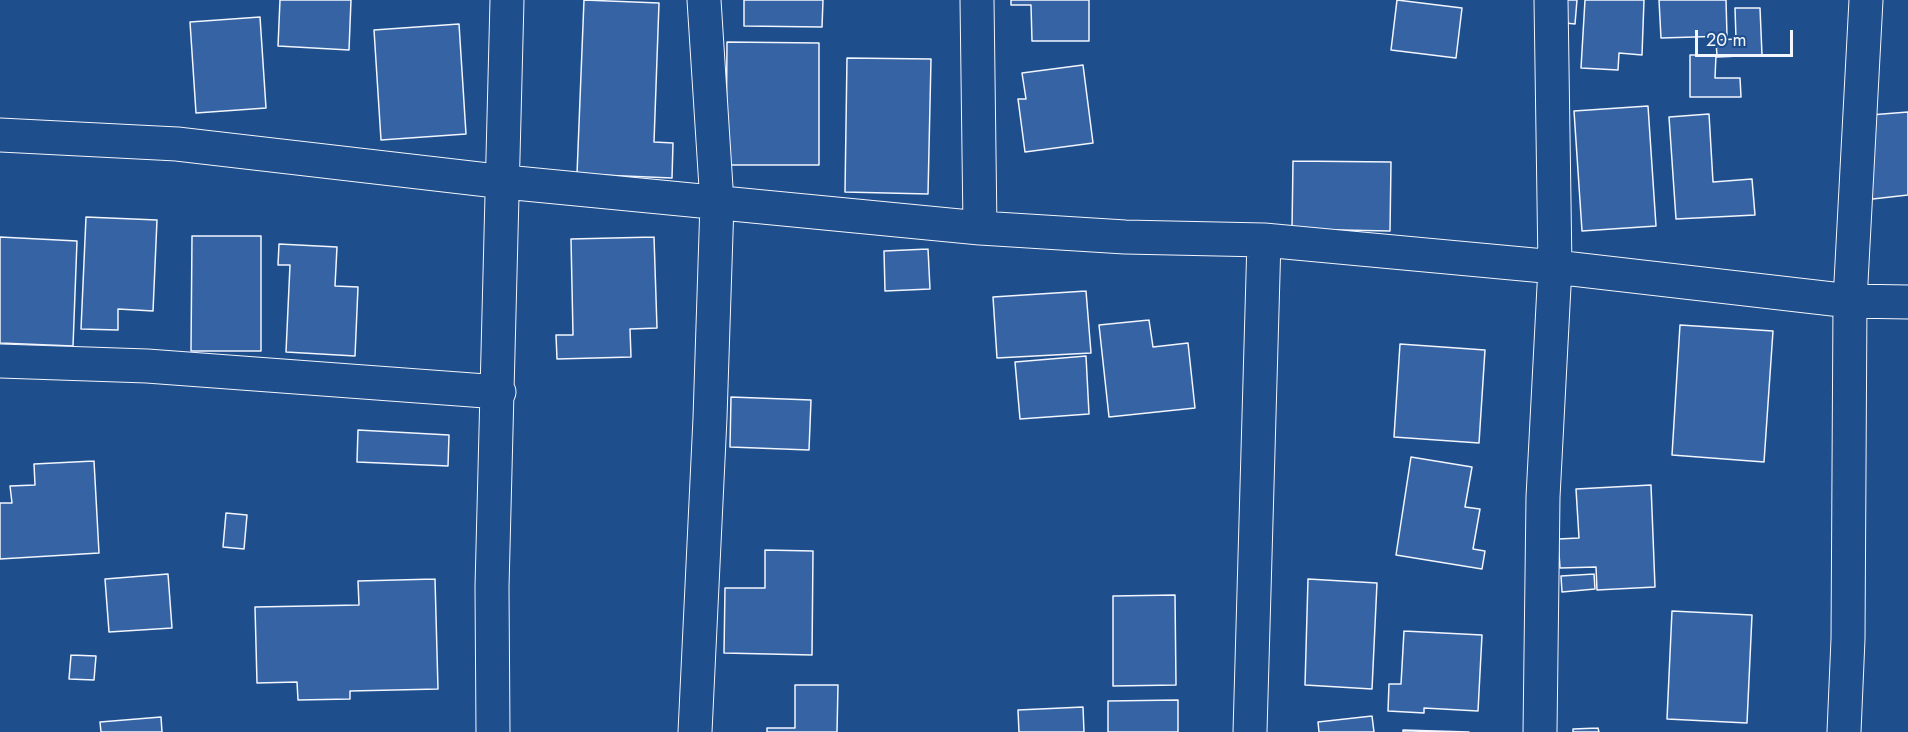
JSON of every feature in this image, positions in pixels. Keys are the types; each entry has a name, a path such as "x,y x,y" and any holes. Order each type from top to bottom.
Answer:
{"street":[{"path":"493,732 492,587 505,182 507,0"},
{"path":"694,732 710,418 717,203 704,0"},
{"path":"977,0 980,228"},
{"path":"1540,732 1543,497 1555,267 1551,0"},
{"path":"1844,732 1848,639 1850,301 1866,0"},
{"path":"0,135 177,144 505,182 980,228 1125,237 1264,240 1555,267 1850,301 1908,303"},
{"path":"1250,732 1264,240"},
{"path":"0,360 147,366 499,392"}],"building":[{"path":"280,0 351,0 349,50 278,46"},
{"path":"584,0 659,3 654,142 673,143 672,178 577,174"},
{"path":"744,0 823,0 822,27 744,26"},
{"path":"1011,0 1089,0 1089,41 1032,41 1031,5 1011,5"},
{"path":"1397,0 1462,8 1456,58 1391,50"},
{"path":"1558,0 1577,0 1575,24 1556,22"},
{"path":"1585,0 1644,0 1642,55 1619,53 1618,70 1581,68"},
{"path":"1659,0 1726,0 1727,36 1661,38"},
{"path":"1735,8 1760,8 1762,55 1717,57 1716,40 1736,39"},
{"path":"260,17 266,108 196,113 190,22"},
{"path":"459,24 466,134 381,140 374,30"},
{"path":"727,42 819,43 819,165 726,165"},
{"path":"1690,55 1716,55 1715,78 1740,78 1741,97 1690,97"},
{"path":"847,58 931,59 928,194 845,192"},
{"path":"1083,65 1093,143 1025,152 1018,99 1026,99 1022,73"},
{"path":"1648,106 1656,226 1582,231 1574,111"},
{"path":"1908,112 1908,195 1855,201 1870,115"},
{"path":"1709,114 1713,182 1752,179 1755,215 1676,219 1669,117"},
{"path":"1293,161 1391,162 1390,231 1292,229"},
{"path":"86,217 157,220 153,311 118,309 118,330 81,329"},
{"path":"192,236 261,236 261,351 191,351"},
{"path":"0,237 77,241 73,346 0,343"},
{"path":"654,237 657,328 630,329 631,357 557,359 556,335 573,335 571,239"},
{"path":"279,244 337,247 335,286 358,287 355,356 286,352 290,265 278,265"},
{"path":"928,249 930,289 885,291 884,251"},
{"path":"1086,291 1091,353 997,358 993,297"},
{"path":"1149,320 1153,347 1188,343 1195,408 1109,417 1099,325"},
{"path":"1680,325 1773,331 1764,462 1672,455"},
{"path":"1400,344 1485,350 1479,443 1394,437"},
{"path":"1086,356 1089,414 1020,419 1015,362"},
{"path":"731,397 811,400 809,450 730,447"},
{"path":"358,430 449,435 448,466 357,462"},
{"path":"1411,457 1472,467 1465,507 1480,509 1473,549 1485,551 1482,569 1396,555"},
{"path":"94,461 99,553 0,559 0,503 12,503 10,486 35,485 34,464"},
{"path":"1651,485 1655,587 1597,590 1596,567 1560,568 1558,539 1579,538 1576,489"},
{"path":"226,513 247,515 244,549 223,547"},
{"path":"765,550 813,551 812,655 724,653 725,588 765,588"},
{"path":"168,574 172,628 109,632 105,579"},
{"path":"1594,574 1595,589 1562,592 1561,576"},
{"path":"435,579 438,689 350,691 350,699 298,700 297,682 257,683 255,607 359,605 358,581"},
{"path":"1308,579 1377,583 1372,689 1305,685"},
{"path":"1175,595 1176,685 1113,686 1113,596"},
{"path":"1672,611 1752,615 1747,723 1667,719"},
{"path":"1404,631 1482,635 1478,711 1424,708 1424,713 1388,711 1389,684 1401,684"},
{"path":"71,655 96,656 94,680 69,679"},
{"path":"795,685 838,685 837,732 767,732 767,728 795,728"},
{"path":"1178,700 1178,732 1108,732 1108,701"},
{"path":"1083,707 1084,732 1019,732 1018,710"},
{"path":"1372,716 1374,732 1319,732 1318,722"},
{"path":"161,717 162,732 101,732 100,722"},
{"path":"1598,728 1599,732 1573,732 1573,729"},
{"path":"1403,730 1469,732 1403,732"}]}
